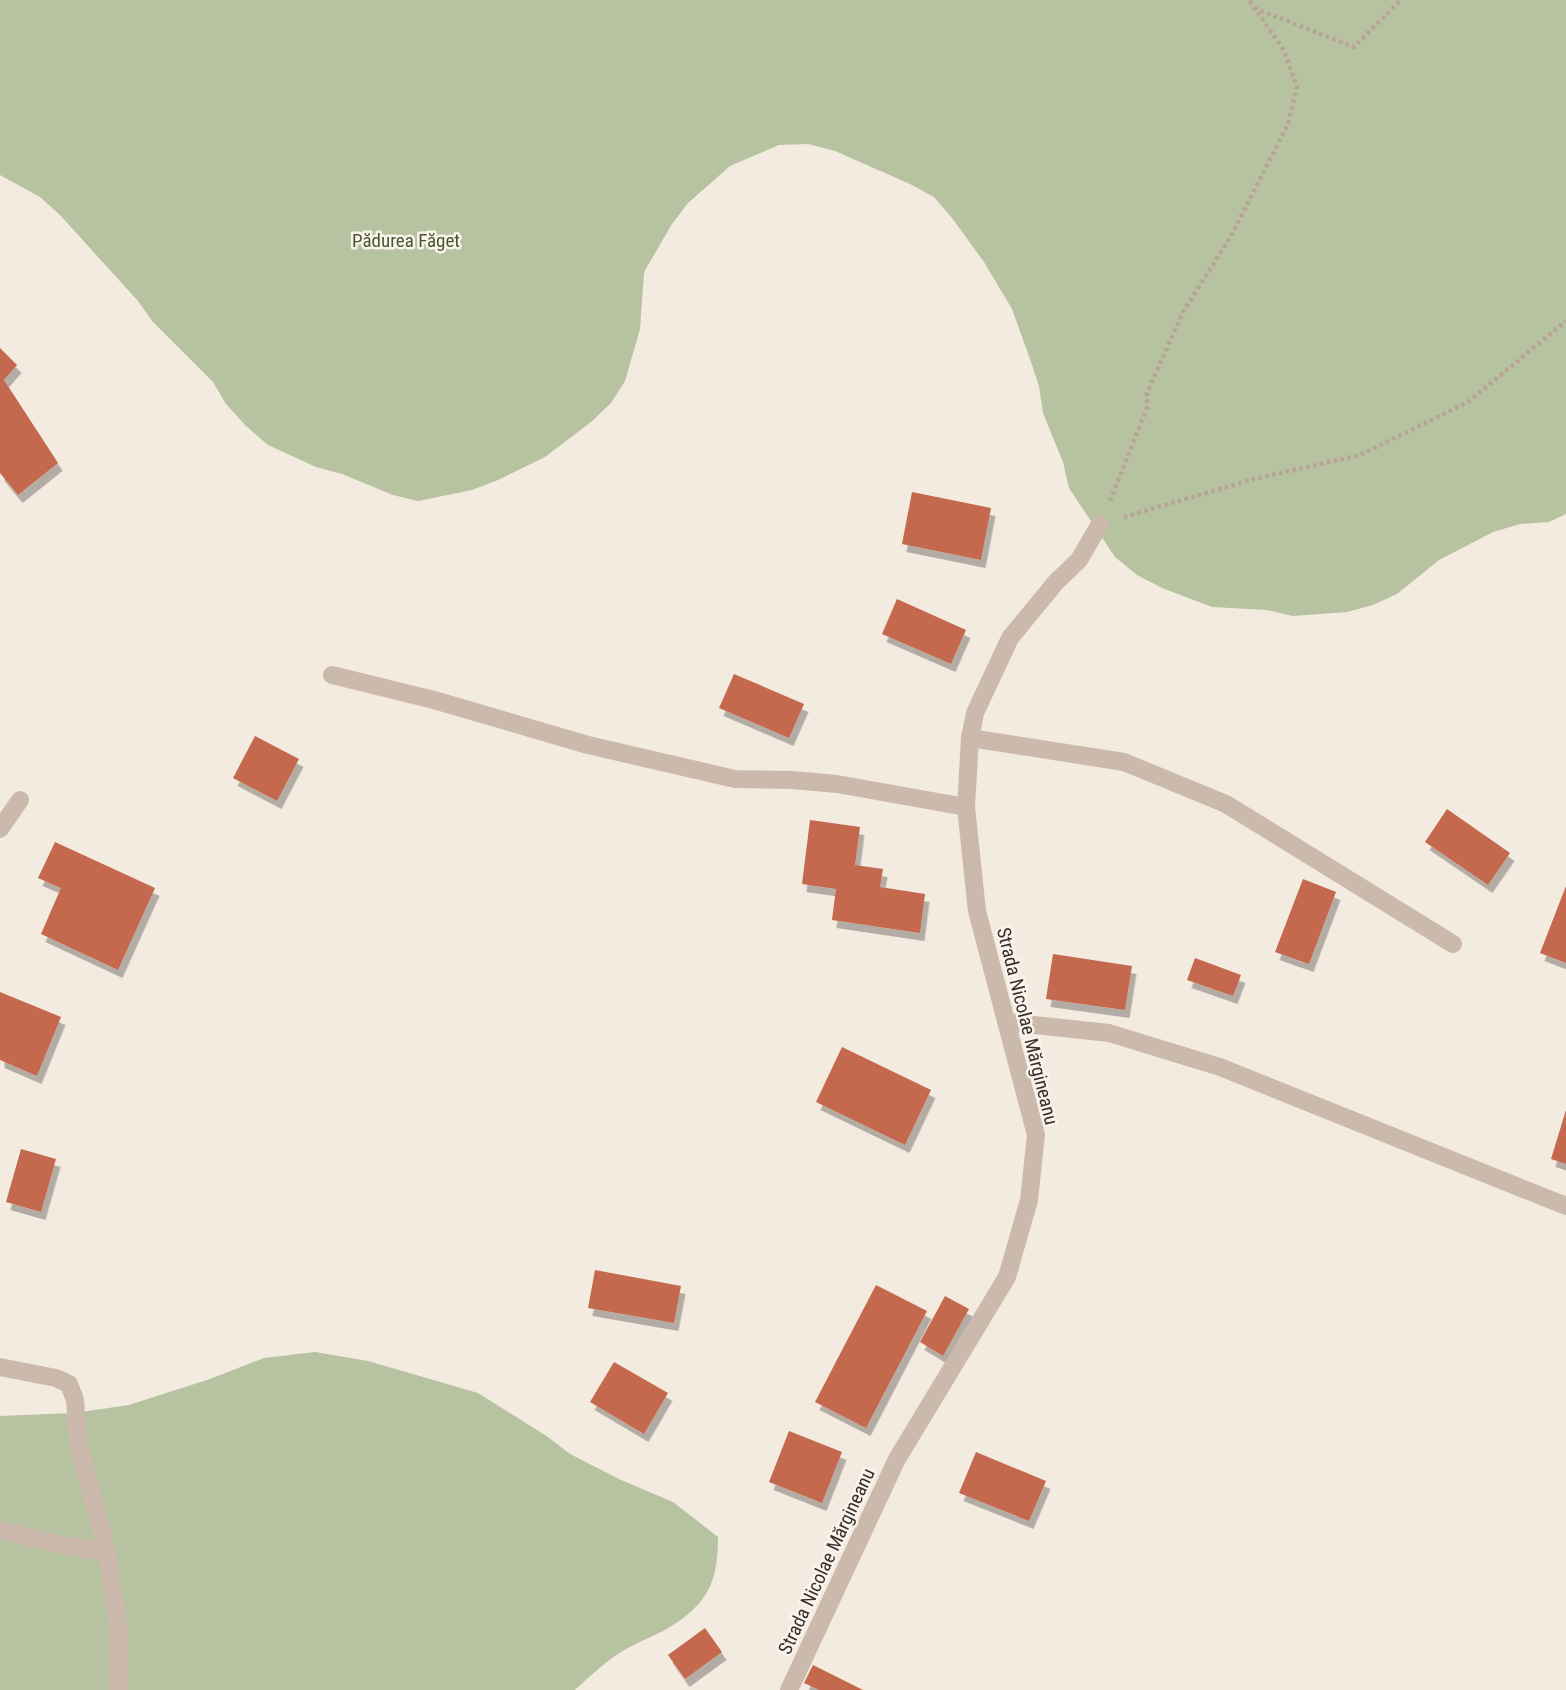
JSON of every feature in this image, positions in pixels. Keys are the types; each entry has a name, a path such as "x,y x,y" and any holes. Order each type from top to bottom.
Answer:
{"street":[{"name":"Strada Nicolae Mărgineanu","path":"789,1690 897,1460 1007,1277 1029,1200 1036,1135 977,911 966,807 970,738 975,713 1010,638 1056,582 1079,560 1100,524"},
{"path":"332,675 434,699 588,746 735,779 837,784 966,807"},
{"path":"970,738 1124,762 1226,804 1454,944"},
{"path":"0,829 20,800"},
{"path":"1006,1022 1108,1033 1220,1068 1566,1206"},
{"path":"0,1367 57,1378 69,1384 75,1400 78,1442 107,1552 118,1625 118,1690"},
{"path":"0,1530 71,1547 107,1552"}],"path":[{"path":"1100,524 1147,408 1147,393 1183,312 1231,236 1288,124 1297,86 1283,49 1249,0"},
{"path":"1253,7 1354,47 1401,0"},
{"path":"1100,524 1254,479 1360,455 1468,402 1566,321"}],"green space":[{"name":"Pădurea Făget","path":"0,0 1566,0 1566,514 1549,522 1520,524 1493,532 1439,560 1397,594 1373,605 1347,612 1293,616 1267,610 1212,607 1162,588 1137,575 1115,557 1069,488 1063,462 1043,413 1039,386 1012,309 984,262 952,218 934,197 910,184 835,151 808,144 779,145 730,166 688,203 672,224 644,272 640,329 625,381 611,403 591,422 545,457 472,490 418,501 393,495 342,474 316,467 268,445 226,404 213,382 153,322 138,301 60,215 40,197 0,175"},
{"path":"315,1352 368,1361 478,1393 570,1454 673,1502 718,1537 716,1566 709,1589 694,1609 683,1618 615,1656 575,1690 0,1690 0,1416 74,1413 129,1405 264,1358"}],"building":[{"path":"0,348 17,365 4,380 58,463 18,495 0,473"},
{"path":"912,492 991,508 981,560 902,544"},
{"path":"897,599 966,630 951,664 882,634"},
{"path":"734,674 804,704 789,738 719,708"},
{"path":"255,736 299,759 277,801 233,778"},
{"path":"1447,809 1510,853 1488,885 1425,842"},
{"path":"810,820 860,827 855,865 883,869 880,887 925,894 920,933 832,920 836,889 802,884"},
{"path":"55,842 155,888 118,970 41,934 61,888 38,878"},
{"path":"1303,879 1336,892 1309,964 1275,952"},
{"path":"1566,886 1566,963 1540,953"},
{"path":"1053,954 1132,966 1125,1010 1046,999"},
{"path":"1195,958 1241,975 1233,996 1187,980"},
{"path":"0,992 61,1017 37,1076 0,1060"},
{"path":"842,1047 931,1090 905,1145 816,1102"},
{"path":"1566,1110 1566,1164 1551,1159"},
{"path":"21,1149 56,1159 41,1212 6,1202"},
{"path":"595,1270 681,1286 674,1323 588,1308"},
{"path":"876,1285 927,1311 866,1428 815,1402"},
{"path":"945,1296 969,1309 943,1356 920,1342"},
{"path":"614,1362 668,1393 644,1434 590,1402"},
{"path":"789,1431 842,1452 822,1503 769,1482"},
{"path":"976,1452 1046,1481 1029,1521 959,1493"},
{"path":"705,1628 722,1652 685,1679 668,1655"},
{"path":"813,1665 863,1690 819,1690 804,1683"}]}
